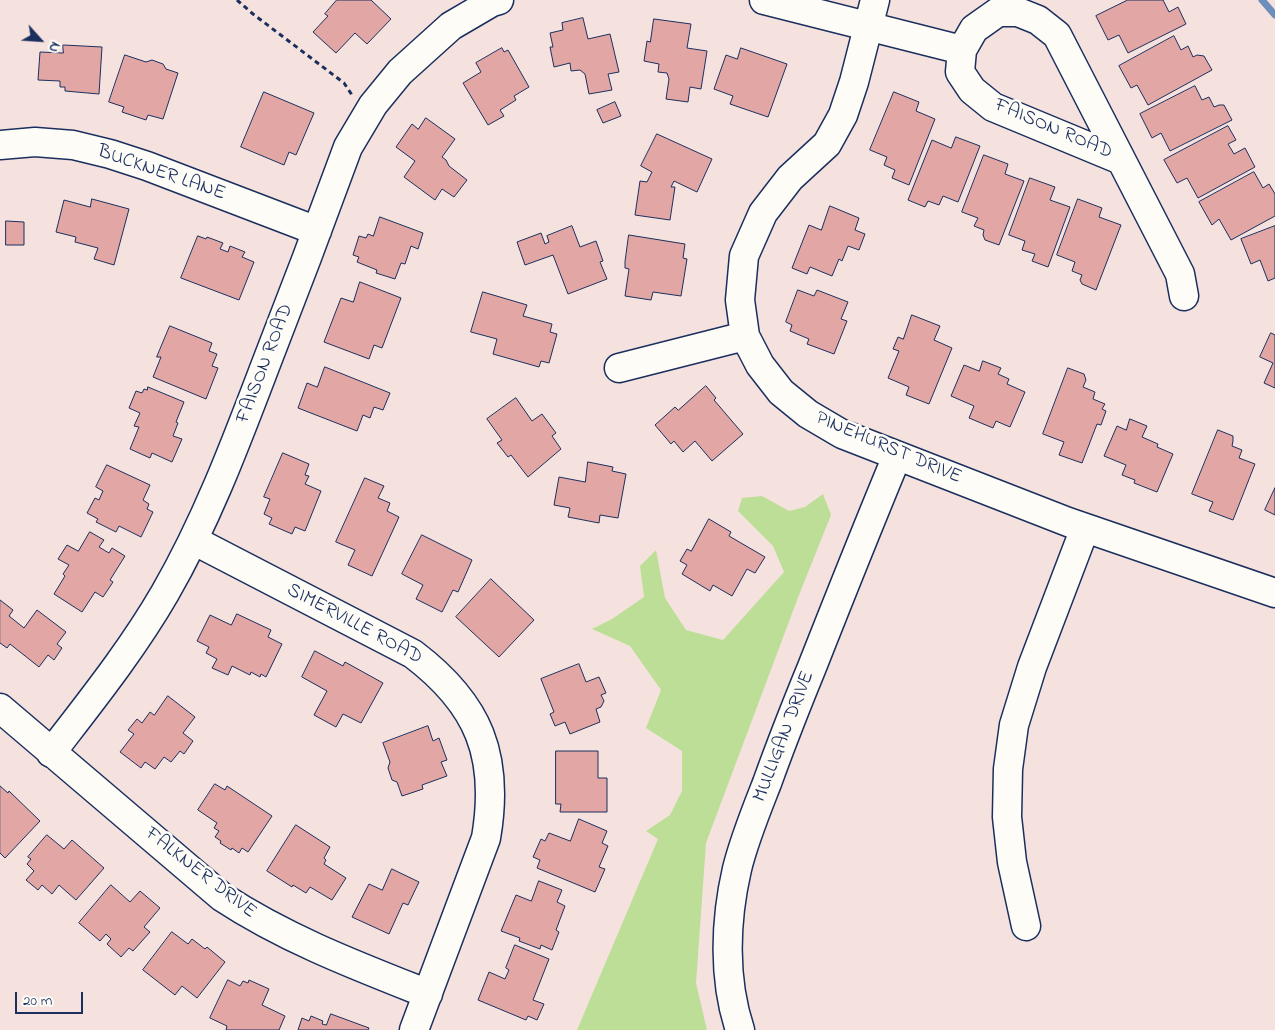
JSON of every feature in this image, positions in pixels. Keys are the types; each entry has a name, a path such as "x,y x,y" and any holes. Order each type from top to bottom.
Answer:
{"street":[{"name":"FAISON ROAD","path":"51,752 142,631 193,540 226,466 318,230 348,147 373,105 400,72 451,26 492,2 499,0"},
{"path":"764,0 962,50"},
{"name":"PINEHURST DRIVE","path":"875,0 854,82 843,115 827,144 790,178 763,213 744,256 740,300 745,336 760,365 781,392 808,414 842,434 1085,528 1275,593"},
{"name":"FAISON ROAD","path":"1121,160 993,107 972,90 960,72 962,50 974,28 998,12 1018,12 1038,20 1057,34 1180,274 1184,296"},
{"name":"BUCKNER LANE","path":"0,145 35,142 73,145 110,154 318,230"},
{"path":"619,368 745,336"},
{"name":"MULLIGAN DRIVE","path":"740,1030 734,1013 729,977 727,940 730,902 737,868 751,824 787,730 897,456"},
{"path":"1026,926 1012,862 1007,818 1008,769 1014,725 1032,667 1085,528"},
{"name":"SIMERVILLE ROAD","path":"193,540 413,654 436,672 458,696 475,723 486,754 491,782 491,812 486,838 414,1030"},
{"name":"FALKNER DRIVE","path":"0,708 222,897 287,935 428,994"}],"path":[{"path":"237,0 344,83 353,96"}],"green space":[{"path":"823,494 831,515 706,843 696,983 707,1030 577,1030 658,839 646,831 670,815 682,791 682,751 646,728 661,690 630,646 592,629 612,619 644,597 640,566 656,550 665,598 686,630 723,640 784,572 773,546 738,511 742,498 762,496 789,511 805,507"}],"building":[{"path":"337,0 371,0 391,19 367,44 355,33 336,53 313,32 328,16 325,14"},
{"path":"1128,0 1163,0 1169,12 1178,7 1186,24 1128,53 1119,35 1108,40 1096,16"},
{"path":"583,18 588,39 610,34 619,72 608,74 612,90 589,94 585,74 580,70 571,71 570,63 554,67 550,47 553,47 550,33 563,30 562,23"},
{"path":"654,19 691,24 687,48 707,51 701,89 690,87 688,102 666,99 669,79 667,73 658,72 659,64 644,61 647,41 650,42"},
{"path":"1174,36 1181,50 1188,46 1193,57 1197,55 1204,56 1212,70 1148,105 1137,85 1131,88 1119,66"},
{"path":"63,45 102,47 99,94 65,91 65,87 60,87 60,81 38,80 40,52 63,53"},
{"path":"502,48 504,52 508,50 529,87 514,96 516,100 500,110 504,116 488,125 463,83 481,72 476,63"},
{"path":"741,48 787,64 768,117 730,104 733,96 714,89 726,55 737,59"},
{"path":"125,55 146,62 152,60 163,64 166,69 178,73 163,119 148,115 146,120 122,112 124,107 109,102"},
{"path":"1195,86 1202,100 1209,97 1214,107 1224,105 1232,120 1170,151 1161,133 1152,138 1140,114"},
{"path":"264,92 314,113 296,155 289,152 284,165 241,147"},
{"path":"894,92 919,102 916,111 935,119 909,185 892,178 895,170 884,165 887,157 870,150"},
{"path":"615,102 621,116 603,123 597,110"},
{"path":"426,118 455,139 442,157 449,166 467,180 454,197 442,189 435,200 404,177 415,161 396,147 412,124 418,129"},
{"path":"1228,126 1236,140 1228,144 1234,154 1245,148 1255,167 1198,198 1187,178 1177,183 1164,160"},
{"path":"657,134 712,159 697,192 674,181 671,187 675,187 670,220 635,215 640,181 647,182 652,172 641,166"},
{"path":"956,137 980,146 958,202 943,196 939,205 928,201 925,207 908,200 932,140 951,148"},
{"path":"984,155 1008,164 1005,174 1024,181 999,245 985,240 984,230 974,226 978,218 962,212"},
{"path":"1254,172 1263,188 1269,184 1275,194 1275,216 1231,240 1219,219 1212,225 1199,202"},
{"path":"1030,178 1055,187 1050,200 1070,207 1048,267 1032,261 1035,254 1022,250 1025,241 1009,235"},
{"path":"92,199 129,209 114,265 94,259 98,248 75,242 76,237 56,232 64,200 90,207"},
{"path":"1078,199 1102,208 1099,217 1121,225 1096,290 1082,284 1080,280 1082,275 1072,271 1075,262 1057,255"},
{"path":"830,206 859,218 855,230 865,234 859,250 848,246 842,261 839,259 832,276 810,267 807,274 792,268 809,225 821,230"},
{"path":"380,217 423,233 418,249 411,246 405,264 401,263 395,279 376,273 377,270 357,262 359,257 353,255 359,236 366,238 368,234 373,236"},
{"path":"6,221 24,222 24,245 6,245"},
{"path":"572,226 580,247 596,241 603,261 600,262 607,279 568,294 553,255 525,265 517,242 541,233 545,244 549,242 547,236"},
{"path":"1275,226 1275,278 1268,281 1260,260 1251,264 1241,239"},
{"path":"629,235 685,244 683,258 687,259 681,296 653,292 651,300 625,296 629,269 625,268 625,262"},
{"path":"198,236 223,243 220,249 228,252 230,246 245,252 242,257 254,262 239,300 181,278"},
{"path":"360,282 401,298 382,348 374,345 369,359 324,342 341,298 353,302"},
{"path":"798,290 814,296 817,290 848,302 841,319 847,321 834,354 807,344 809,339 790,331 792,325 786,322"},
{"path":"483,292 527,305 523,316 552,324 550,332 557,334 549,363 541,361 539,367 493,354 497,339 471,332"},
{"path":"912,315 940,326 934,340 952,348 929,404 906,395 909,387 888,378 899,351 893,349 898,337 903,339"},
{"path":"170,326 212,343 209,351 217,354 212,366 218,368 206,399 153,377 161,357 157,357"},
{"path":"1271,333 1275,335 1275,388 1264,383 1273,363 1260,357"},
{"path":"983,361 1001,368 998,374 1009,379 1007,384 1025,392 1010,427 996,421 993,428 969,418 974,406 951,396 964,365 979,371"},
{"path":"325,367 390,393 383,410 374,407 370,418 363,415 357,431 298,408 307,383 317,387"},
{"path":"1068,368 1084,374 1086,380 1083,387 1095,392 1093,399 1105,404 1102,409 1106,411 1101,425 1097,424 1082,463 1059,455 1064,442 1043,434"},
{"path":"706,386 716,398 714,400 743,434 712,461 695,441 683,452 674,441 671,444 655,425 675,407 678,410"},
{"path":"148,387 184,402 173,436 182,439 172,462 152,453 150,458 130,449 139,427 134,426 140,413 129,408 136,391 142,393"},
{"path":"516,398 532,421 542,414 556,433 552,436 561,449 528,477 511,455 508,457 497,443 502,440 487,419"},
{"path":"1130,419 1147,426 1142,437 1158,444 1157,447 1173,454 1157,492 1134,483 1135,480 1122,475 1126,465 1104,456 1117,426 1126,430"},
{"path":"1218,430 1233,436 1232,446 1242,450 1239,458 1255,464 1233,520 1209,511 1213,502 1192,494"},
{"path":"283,453 309,464 305,475 309,476 305,484 321,491 305,531 295,527 292,534 269,524 272,518 264,514 270,499 264,497"},
{"path":"588,462 613,467 612,471 626,474 618,518 600,515 599,523 568,517 570,508 554,505 559,477 585,482"},
{"path":"107,465 150,485 143,500 149,504 147,509 153,512 141,537 119,526 116,532 96,522 98,519 87,513 95,498 99,500 103,491 96,487"},
{"path":"365,478 384,486 378,498 390,503 387,511 399,517 372,576 348,565 355,550 336,542"},
{"path":"1275,488 1275,515 1265,510"},
{"path":"709,519 731,532 729,536 765,557 755,573 747,569 732,596 713,585 710,591 682,574 687,565 680,561 687,549 691,551"},
{"path":"90,532 104,540 99,547 109,553 112,548 125,556 110,580 113,582 103,597 95,592 82,612 54,594 65,576 63,574 69,565 58,559 67,545 78,551"},
{"path":"422,535 472,560 458,592 453,590 442,612 416,599 423,585 402,574"},
{"path":"491,579 534,620 499,657 456,617"},
{"path":"0,600 13,610 9,616 24,628 37,610 66,632 57,644 62,648 54,660 48,655 39,667 10,644 7,648 0,643"},
{"path":"237,614 271,630 268,637 282,644 266,677 261,674 260,677 251,672 250,675 232,666 228,675 212,668 217,659 206,653 209,647 197,641 210,615 231,625"},
{"path":"315,651 343,666 345,662 383,683 361,723 343,714 336,727 314,715 327,691 302,677"},
{"path":"579,664 586,682 599,677 606,693 601,695 604,701 601,707 596,709 600,722 570,734 565,722 555,726 550,714 554,712 541,679"},
{"path":"168,696 195,717 183,733 193,741 184,754 180,751 171,762 164,757 155,769 145,762 141,768 120,752 134,734 128,730 137,719 142,723 150,712 154,715"},
{"path":"428,726 433,741 439,738 447,760 441,762 447,776 422,785 423,789 402,796 397,782 392,780 388,768 390,762 383,743"},
{"path":"556,751 598,751 598,778 607,778 607,812 560,812 561,804 556,804"},
{"path":"215,784 225,790 227,786 272,816 248,852 242,848 239,853 220,843 221,841 215,837 219,831 214,828 217,823 198,810"},
{"path":"0,786 8,793 9,791 40,821 5,858 0,853"},
{"path":"579,819 607,831 602,843 608,846 599,867 605,869 595,892 537,868 540,860 533,857 541,839 545,841 549,833 570,841"},
{"path":"296,825 330,847 324,858 326,860 324,864 346,878 332,900 310,887 306,893 293,885 292,887 267,871"},
{"path":"47,835 64,849 72,840 104,868 76,900 59,885 52,894 42,885 38,890 26,880 34,871 27,864 31,859 28,857"},
{"path":"392,869 419,882 408,905 403,903 389,934 352,917 369,884 382,890"},
{"path":"539,881 562,890 557,902 565,906 556,930 559,932 552,950 541,945 540,949 519,941 520,938 501,931 516,895 531,901"},
{"path":"111,885 130,902 140,891 160,908 144,927 150,932 133,951 129,948 121,957 107,944 111,939 106,934 100,941 79,923"},
{"path":"172,932 188,944 192,939 205,949 207,947 225,962 197,998 182,986 175,995 143,970"},
{"path":"515,945 549,959 533,1000 544,1004 537,1020 528,1016 526,1020 478,1000 489,972 505,979 509,970 506,968"},
{"path":"228,980 240,986 243,981 248,983 249,980 269,989 262,1005 285,1016 279,1030 226,1030 227,1026 210,1018"},
{"path":"331,1014 369,1028 368,1030 298,1030 302,1018 309,1021 311,1016 323,1021 322,1024 326,1025"}],"waterway":[{"path":"1262,0 1275,15"}]}
